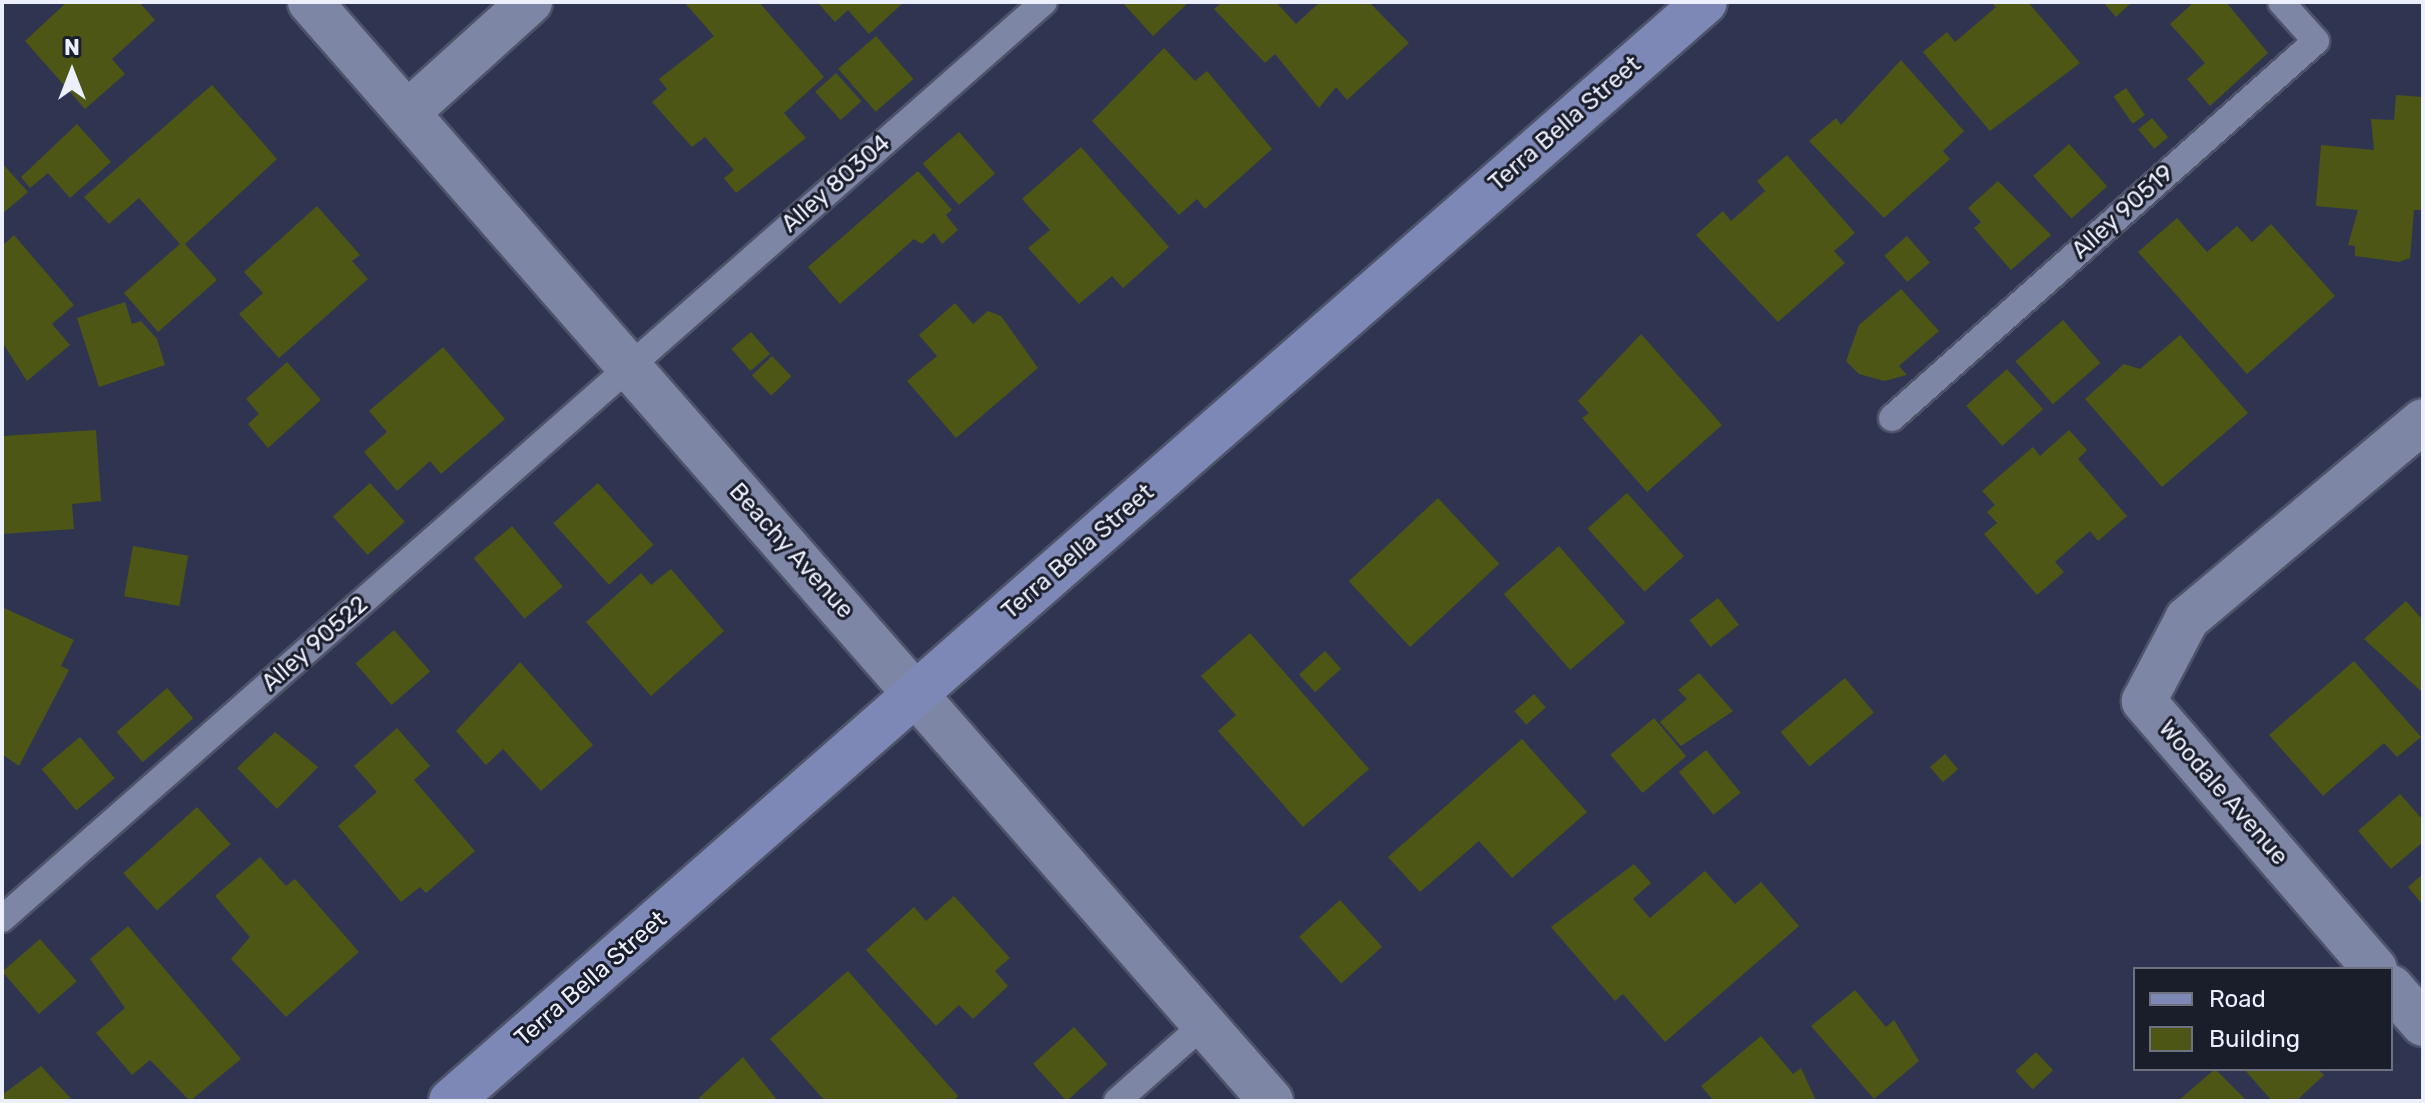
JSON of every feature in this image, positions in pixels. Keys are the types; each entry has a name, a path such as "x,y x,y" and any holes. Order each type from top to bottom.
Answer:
{"main road":[{"name":"Terra Bella Street","path":"451,1101 1705,2"}],"street":[{"name":"Beachy Avenue","path":"310,2 1271,1101"},
{"path":"407,113 530,2"},
{"name":"Woodale Avenue","path":"2373,967 2144,701 2187,619 2423,421"},
{"path":"2393,989 2423,1024"}],"lane":[{"name":"Alley 80304","path":"627,366 1044,2"},
{"name":"Alley 90519","path":"1892,418 2316,41 2281,2"},
{"name":"Alley 90522","path":"2,919 627,366"},
{"path":"1117,1101 1204,1024"}],"building":[{"path":"67,2 139,2 155,20 112,59 125,74 85,109 25,41"},
{"path":"684,2 759,2 824,77 784,113 806,138 736,193 724,178 734,170 705,137 692,147 652,102 667,89 659,79 714,36"},
{"path":"817,2 904,2 869,34 848,10 835,22"},
{"path":"1122,2 1189,2 1153,36"},
{"path":"1222,2 1276,2 1296,24 1320,2 1369,2 1409,43 1347,100 1336,87 1319,108 1275,54 1265,63 1214,9"},
{"path":"1991,2 2028,2 2080,63 1990,131 1923,52 1947,32 1955,42 1996,7"},
{"path":"2103,2 2132,2 2116,17"},
{"path":"2194,2 2226,2 2268,53 2210,106 2187,79 2205,63 2170,24"},
{"path":"876,36 913,79 876,112 838,69"},
{"path":"1164,48 1195,81 1207,71 1272,149 1205,209 1197,199 1179,215 1092,121"},
{"path":"1901,60 1964,131 1943,151 1950,159 1884,218 1809,141 1836,118 1841,125"},
{"path":"836,73 861,101 841,120 815,92"},
{"path":"212,85 277,159 185,244 217,280 158,332 124,293 180,244 139,198 109,224 84,197"},
{"path":"2126,88 2145,115 2133,124 2114,97"},
{"path":"2396,95 2423,97 2423,210 2414,210 2410,258 2399,262 2355,256 2355,246 2348,245 2358,210 2316,206 2321,145 2374,150 2371,119 2394,120"},
{"path":"2152,118 2168,137 2154,149 2138,130"},
{"path":"77,124 111,162 70,198 48,173 30,188 21,177"},
{"path":"959,132 995,174 959,205 923,163"},
{"path":"2069,144 2107,186 2071,218 2033,176"},
{"path":"1081,147 1169,247 1123,288 1112,276 1079,304 1028,248 1050,230 1022,199"},
{"path":"1787,155 1855,233 1834,251 1845,263 1778,322 1696,235 1723,211 1731,221 1765,191 1757,181"},
{"path":"2,163 28,192 2,214"},
{"path":"918,171 952,210 946,215 958,230 942,244 934,233 922,244 914,239 840,304 808,267"},
{"path":"1998,181 2051,235 2011,270 1974,228 1981,222 1968,208"},
{"path":"317,206 360,255 352,261 368,279 279,358 239,314 263,293 244,272"},
{"path":"2177,218 2207,252 2237,226 2252,242 2271,224 2335,296 2247,374 2138,252"},
{"path":"14,235 74,305 52,324 70,345 27,381 2,342 2,246"},
{"path":"1907,236 1930,262 1907,282 1884,256"},
{"path":"1901,289 1939,331 1899,366 1907,375 1884,381 1859,374 1846,361 1859,325"},
{"path":"125,302 132,324 141,321 157,339 165,365 99,387 77,318"},
{"path":"955,303 973,324 988,311 1001,316 1038,368 956,438 907,381 937,356 919,335"},
{"path":"2063,320 2100,363 2053,404 2015,361"},
{"path":"751,332 770,354 750,371 731,349"},
{"path":"1641,334 1722,425 1647,492 1582,418 1589,413 1578,401"},
{"path":"2180,335 2248,413 2162,487 2085,399 2124,364 2140,369"},
{"path":"443,347 505,419 441,474 430,461 397,491 364,452 387,432 369,411"},
{"path":"772,356 791,376 771,396 752,375"},
{"path":"287,362 321,400 268,448 248,424 259,414 246,399"},
{"path":"2007,369 2043,409 2002,446 1966,406"},
{"path":"96,430 101,501 72,504 74,529 2,534 2,436"},
{"path":"2069,430 2087,450 2078,459 2127,516 2098,541 2090,531 2055,562 2064,572 2037,595 1984,534 1997,523 1987,512 1995,505 1982,491 2033,447 2040,456"},
{"path":"370,483 405,522 368,555 333,516"},
{"path":"598,483 654,545 609,585 553,523"},
{"path":"1627,493 1684,556 1644,592 1588,528"},
{"path":"1438,498 1499,564 1410,647 1349,581"},
{"path":"512,526 563,587 524,619 474,558"},
{"path":"133,546 188,556 179,606 124,596"},
{"path":"1559,546 1625,622 1570,670 1504,594"},
{"path":"671,569 724,631 651,696 586,622 641,573 651,585"},
{"path":"1718,598 1739,625 1711,647 1690,620"},
{"path":"2406,601 2423,620 2423,693 2364,639"},
{"path":"2,607 74,640 61,666 69,670 19,766 2,754"},
{"path":"394,630 430,672 392,705 356,663"},
{"path":"1250,633 1369,769 1303,827 1218,731 1236,715 1201,676"},
{"path":"1325,651 1341,669 1315,692 1299,674"},
{"path":"2354,661 2421,737 2397,757 2384,743 2323,796 2269,735"},
{"path":"520,662 593,745 541,791 503,749 486,765 456,731"},
{"path":"1699,673 1733,711 1681,746 1660,722 1687,699 1678,690"},
{"path":"1845,678 1874,712 1810,766 1781,732"},
{"path":"167,688 193,718 143,762 116,732"},
{"path":"1534,694 1546,708 1526,725 1514,711"},
{"path":"1654,718 1686,756 1642,793 1610,755"},
{"path":"397,728 430,766 414,780 475,851 426,893 420,887 401,902 338,826 377,792 354,766"},
{"path":"275,732 318,767 277,809 237,768"},
{"path":"80,737 115,778 76,811 42,769"},
{"path":"1522,739 1587,812 1512,878 1479,841 1420,892 1388,857"},
{"path":"1706,750 1741,793 1713,815 1679,772"},
{"path":"1945,754 1958,769 1943,782 1930,767"},
{"path":"2400,794 2423,820 2423,842 2391,869 2358,831"},
{"path":"197,807 230,844 157,910 123,873"},
{"path":"260,857 286,886 295,879 359,952 286,1017 231,959 250,937 215,896"},
{"path":"1634,864 1651,883 1633,899 1650,918 1705,871 1735,904 1761,882 1799,926 1665,1042 1623,994 1615,1001 1551,927"},
{"path":"2423,874 2423,905 2408,887"},
{"path":"954,896 1010,958 995,971 1008,986 973,1019 959,1005 936,1026 866,950 914,907 926,921"},
{"path":"1340,900 1382,947 1341,984 1299,937"},
{"path":"128,926 241,1059 190,1101 150,1060 132,1075 96,1033 125,1008 90,959"},
{"path":"40,939 77,981 39,1014 2,972"},
{"path":"848,971 958,1096 953,1101 825,1101 770,1039"},
{"path":"1855,990 1886,1027 1894,1020 1919,1061 1874,1099 1811,1026"},
{"path":"1074,1027 1107,1064 1067,1101 1033,1064"},
{"path":"1761,1036 1793,1074 1801,1068 1816,1101 1714,1101 1701,1086"},
{"path":"2036,1052 2053,1070 2033,1089 2016,1071"},
{"path":"743,1057 778,1101 701,1101 699,1098"},
{"path":"41,1066 73,1101 2,1101 2,1095"},
{"path":"2213,1071 2217,1071 2247,1101 2178,1101"},
{"path":"2246,1071 2320,1071 2324,1075 2296,1101 2272,1101"}]}
